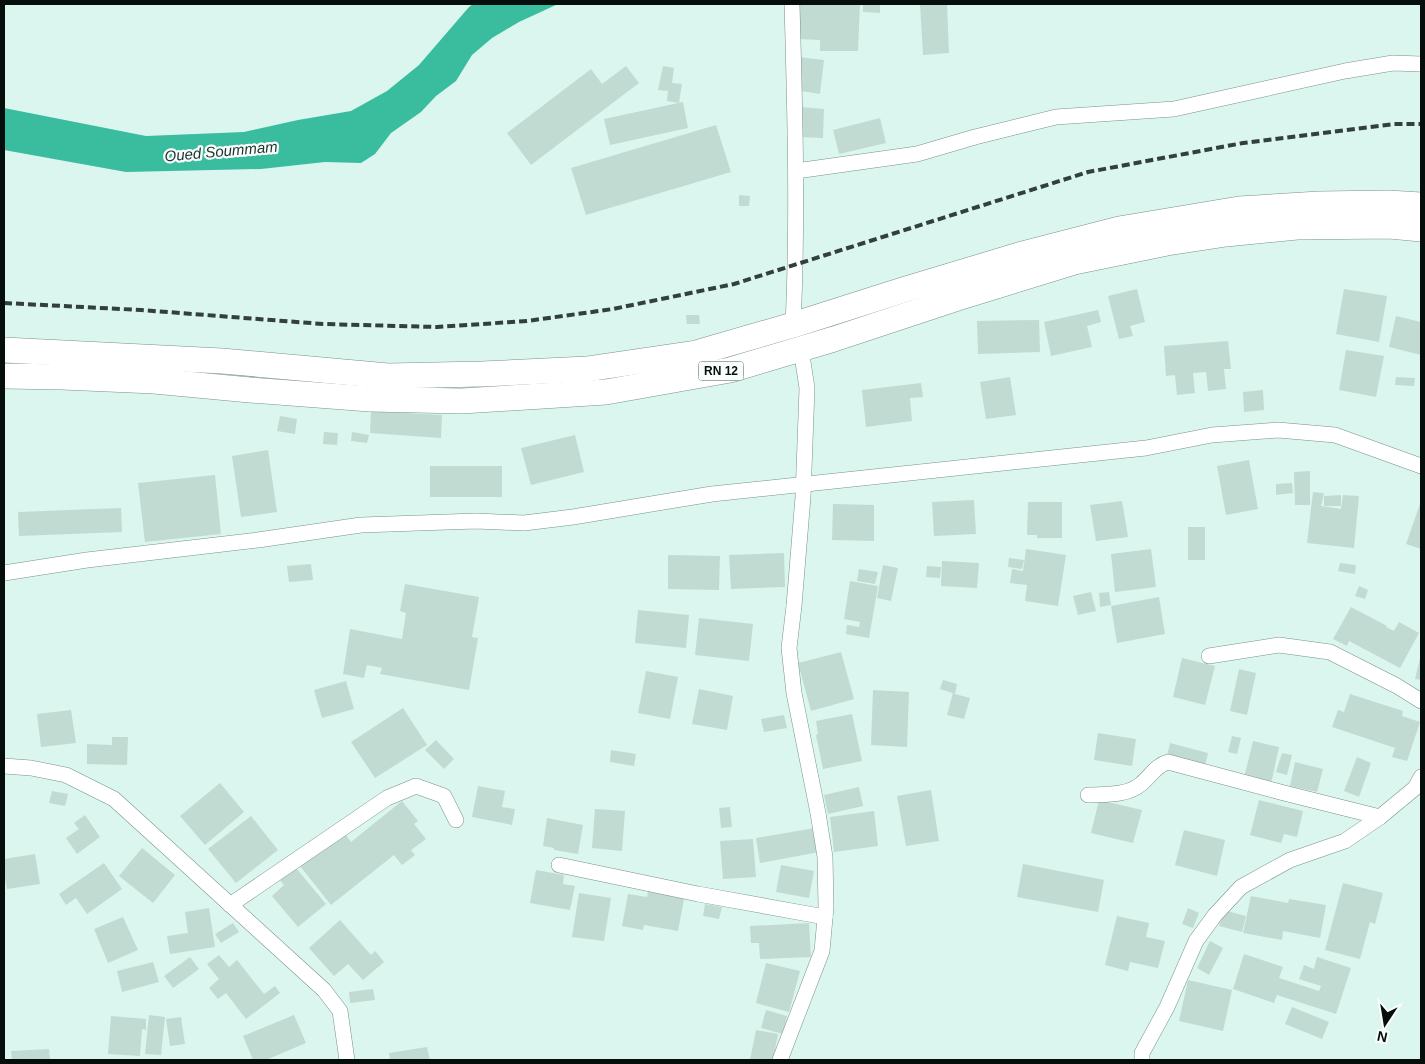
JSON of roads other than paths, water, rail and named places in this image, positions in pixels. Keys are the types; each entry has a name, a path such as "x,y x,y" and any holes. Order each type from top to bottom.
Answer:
{"highway":[{"name":"RN 12","path":"4,350 222,361 388,376 587,370 696,353 1019,255 1119,229 1239,209 1319,204 1388,203 1421,205"},
{"name":"RN 12","path":"4,376 154,381 370,399 462,401 606,392 730,370 1074,262 1226,234 1297,227 1390,226 1421,229"}],"street":[{"path":"792,4 796,171 796,264 793,325"},
{"path":"796,171 917,154 975,137 1056,118 1174,109 1393,63 1421,64"},
{"path":"780,1060 822,951 825,917 825,857 794,693 789,648 804,485 808,388 801,348"},
{"path":"4,573 87,560 258,540 361,525 476,521 524,523 573,517 712,494 1146,448 1212,435 1278,430 1335,435 1421,466"},
{"path":"1209,656 1279,645 1330,652 1397,686 1421,701"},
{"path":"1088,795 1127,792 1140,786 1162,763 1168,762 1380,817"},
{"path":"4,766 31,768 66,775 114,798 324,990 340,1011 347,1060"},
{"path":"1142,1060 1142,1053 1167,1007 1196,941 1214,915 1241,887 1290,860 1345,841 1380,817 1415,788 1421,776"},
{"path":"230,905 387,798 416,786 444,796 456,820"},
{"path":"559,865 698,894 825,917"}],"water":[{"name":"Oued Soummam","path":"473,4 558,4 519,22 492,38 472,55 456,81 436,96 421,112 391,133 375,154 361,163 325,162 261,169 126,172 4,150 4,108 146,136 244,132 351,111 387,91 419,65"}],"railway":[{"path":"4,303 141,310 323,324 437,327 527,321 613,309 734,284 1088,172 1243,143 1394,124 1421,124"}]}
